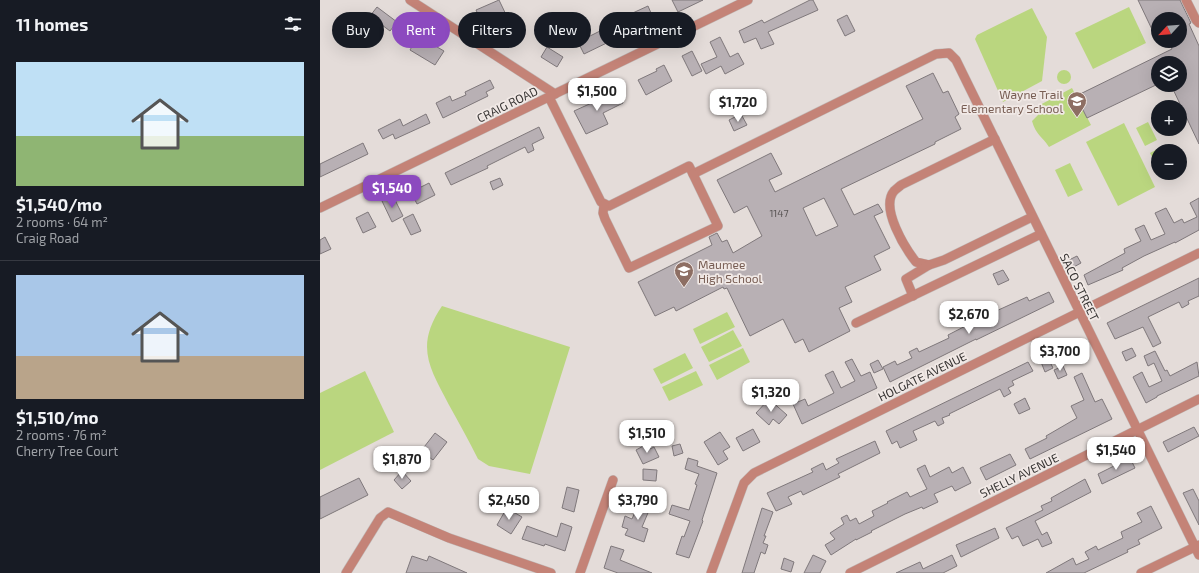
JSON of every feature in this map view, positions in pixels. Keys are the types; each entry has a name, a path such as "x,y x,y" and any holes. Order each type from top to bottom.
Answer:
{"street":[{"path":"410,0 552,95 601,202 604,205 605,219 629,268 718,226 689,166 614,204 604,205"},
{"name":"CRAIG ROAD","path":"320,208 748,0"},
{"path":"1186,0 1199,23"},
{"name":"SACO STREET","path":"694,174 942,52 949,53 956,60 1136,430 1197,546 1199,555"},
{"path":"929,265 916,262 899,235 892,216 890,202 893,192 901,185 994,139"},
{"path":"914,296 906,278 929,265 944,260 1032,217"},
{"path":"856,323 1041,234"},
{"name":"HOLGATE AVENUE","path":"711,573 744,483 754,473 1199,253"},
{"name":"SHELLY AVENUE","path":"850,573 1199,399"},
{"path":"580,573 613,480"},
{"path":"346,573 380,518 388,512 449,538 551,573"},
{"path":"1141,573 1197,546"}],"green space":[{"path":"1129,7 1146,43 1093,69 1075,33"},
{"path":"1032,8 1047,37 1042,81 1003,102 975,39 977,35"},
{"path":"1064,70 1069,72 1071,77 1069,82 1064,84 1059,82 1057,77 1059,72"},
{"path":"1072,88 1091,125 1049,147 1037,132 1032,121 1038,115 1036,107"},
{"path":"1148,122 1151,128 1151,136 1155,136 1157,140 1145,146 1136,128"},
{"path":"1124,123 1155,187 1118,206 1086,142"},
{"path":"1070,163 1083,190 1068,197 1055,170"},
{"path":"442,306 570,347 530,474 489,466 478,459 442,391 431,368 427,345 429,333 434,320"},
{"path":"727,312 735,327 700,344 693,329"},
{"path":"733,330 742,346 709,362 701,347"},
{"path":"743,348 750,362 717,380 709,365"},
{"path":"685,353 693,368 661,384 653,369"},
{"path":"365,371 394,432 320,470 320,393"},
{"path":"696,371 703,385 669,401 662,387"}],"building":[{"path":"499,0 505,12 477,12 476,10"},
{"path":"672,0 703,0 678,12"},
{"path":"810,0 813,0 818,10 768,32 774,44 761,49 756,38 744,43 739,31 762,20 764,23"},
{"path":"1138,0 1180,0 1186,12 1151,12 1151,27"},
{"path":"648,6 651,12 635,12"},
{"path":"377,7 384,12 373,12"},
{"path":"384,12 392,18 392,28 390,31 384,26"},
{"path":"847,15 855,31 845,36 837,20"},
{"path":"1187,15 1191,23 1189,24 1199,46 1199,144 1187,119 1187,100 1178,100 1174,92 1187,92 1187,56 1158,56 1172,49 1187,48"},
{"path":"599,32 599,47 584,54 581,48 591,48 591,36"},
{"path":"720,37 730,57 738,53 744,64 725,74 721,66 706,74 701,64 717,57 710,42"},
{"path":"411,48 439,48 444,51 435,65 410,50"},
{"path":"546,48 549,48 563,57 557,67 541,57"},
{"path":"692,51 702,71 692,76 682,56"},
{"path":"1151,59 1151,87 1087,118 1076,96"},
{"path":"664,65 672,81 646,95 638,80 657,71 656,69"},
{"name":"Maumee High School","path":"933,73 943,93 948,91 959,114 955,117 961,129 935,142 935,144 841,189 854,215 878,204 883,212 874,216 890,248 874,256 881,270 845,287 852,302 839,308 850,331 809,352 803,339 795,343 783,319 750,336 727,288 724,289 723,287 676,311 674,307 655,316 638,282 712,245 709,237 717,233 722,242 727,240 733,253 762,236 747,206 734,213 717,180 771,153 782,174 769,180 775,192 923,119 906,86","holes":["824,198 838,226 816,236 803,208"]},
{"path":"490,80 494,88 486,92 488,96 443,118 436,103 450,96 452,101 466,95 465,92"},
{"path":"618,91 623,103 603,113 608,124 586,134 574,111"},
{"path":"426,114 430,123 395,139 393,134 383,139 378,130 400,119 403,126"},
{"path":"741,114 747,125 734,131 729,120"},
{"path":"539,127 544,138 532,144 534,150 528,153 525,147 487,166 488,168 451,185 445,173"},
{"path":"363,143 368,154 320,177 320,164"},
{"path":"500,178 503,185 493,190 490,182"},
{"path":"429,183 435,195 417,204 411,192"},
{"path":"393,196 403,216 392,222 382,201"},
{"path":"1199,198 1199,230 1175,243 1144,256 1122,268 1123,270 1088,285 1084,275 1125,253 1124,249 1141,241 1135,229 1144,225 1151,240 1165,234 1155,213 1166,208 1174,223 1182,219 1184,223 1197,217 1190,203"},
{"path":"368,212 376,227 363,233 356,218"},
{"path":"413,214 421,231 411,235 403,219"},
{"path":"325,237 331,249 320,254 320,240"},
{"path":"1077,256 1081,263 1072,268 1069,260"},
{"path":"1003,270 1009,280 998,285 993,274"},
{"path":"1199,278 1199,296 1188,301 1189,304 1182,308 1179,302 1148,317 1161,343 1153,347 1143,327 1115,339 1107,323"},
{"path":"1049,292 1054,302 890,382 883,367 895,361 897,365 912,358 909,352 917,348 919,352 949,338 948,335 983,317 1027,297 1029,301"},
{"path":"1072,341 1077,351 1064,357 1059,347"},
{"path":"1132,348 1136,356 1126,361 1122,352"},
{"path":"1155,351 1165,371 1167,370 1170,376 1197,362 1199,376 1157,396 1146,403 1133,377 1142,372 1149,387 1162,381 1154,363 1148,366 1144,356"},
{"path":"1048,358 1053,368 1045,372 1041,362"},
{"path":"852,359 861,376 870,372 877,388 802,424 793,404 805,399 808,406 834,393 825,375 833,371 841,388 855,381 845,362"},
{"path":"878,360 883,369 874,373 870,364"},
{"path":"1028,362 1033,371 1012,381 1014,385 1008,388 1011,393 1004,397 1000,389 942,418 944,423 938,426 935,421 913,431 917,440 900,448 897,441 892,444 886,431"},
{"path":"1063,366 1067,375 1058,379 1054,370"},
{"path":"1082,373 1095,402 1102,399 1112,419 1030,459 1025,449 1047,438 1046,436 1077,418 1071,406 1084,400 1074,377"},
{"path":"1025,398 1030,409 1019,414 1014,404"},
{"path":"769,399 787,415 779,424 773,419 769,425 756,413"},
{"path":"1194,427 1199,436 1168,452 1163,442"},
{"path":"753,429 760,442 743,451 736,438"},
{"path":"720,432 730,447 723,451 728,459 718,465 704,442"},
{"path":"435,433 447,442 433,460 421,451"},
{"path":"875,441 880,453 838,474 840,477 803,495 801,491 788,497 792,504 776,511 767,493 813,472 811,469 823,463 826,470 839,463 836,459"},
{"path":"647,444 650,449 654,447 659,457 643,464 636,450"},
{"path":"680,444 683,453 674,456 672,446"},
{"path":"1010,454 1016,465 986,480 980,468"},
{"path":"688,458 698,461 697,466 717,473 702,520 703,521 689,558 676,554 682,536 684,537 690,521 669,514 672,505 689,510 699,474 685,469"},
{"path":"1130,458 1135,468 1102,484 1098,474"},
{"path":"925,465 930,477 949,467 952,473 963,467 971,483 955,491 952,486 934,494 938,502 923,509 922,507 905,514 856,539 831,555 825,545 835,539 830,533 844,524 841,518 847,515 850,521 856,518 859,524 874,516 872,511 888,503 887,502 907,492 910,497 927,489 917,469"},
{"path":"643,469 657,470 656,481 643,480"},
{"path":"402,471 411,481 402,489 394,480"},
{"path":"359,478 368,495 320,519 320,497"},
{"path":"1085,479 1091,492 1035,521 1042,535 1047,532 1052,543 1042,547 1038,539 1023,546 1018,536 1012,539 1006,528 1043,510 1041,506 1052,501 1051,498"},
{"path":"567,487 579,490 574,512 562,508"},
{"path":"1193,489 1199,501 1199,525 1183,493"},
{"path":"642,496 653,501 642,527 648,529 644,542 625,535 628,529 622,527 625,516 632,519"},
{"path":"1151,506 1162,528 1138,540 1140,544 1127,550 1128,552 1084,573 1046,573 1073,558 1076,565 1089,559 1085,552 1096,546 1098,550 1123,538 1121,532 1142,522 1137,513"},
{"path":"762,508 773,512 764,536 766,536 763,543 768,545 765,554 761,552 754,573 742,573"},
{"path":"510,510 522,517 511,534 497,525 505,511 508,513"},
{"path":"561,523 572,527 565,551 545,544 544,546 522,539 527,526 557,537"},
{"path":"995,528 999,538 961,557 956,545"},
{"path":"611,546 624,550 620,560 652,573 618,573 604,568"},
{"path":"813,555 826,561 820,573 804,573"},
{"path":"952,555 957,566 943,573 896,573 920,562 923,569"},
{"path":"412,556 427,561 429,556 467,573 406,573"},
{"path":"784,558 794,562 791,572 781,569"}],"place":[{"name":"Wayne Trail Elementary School","path":"1077,118"},
{"name":"Maumee High School","path":"684,288"}]}
